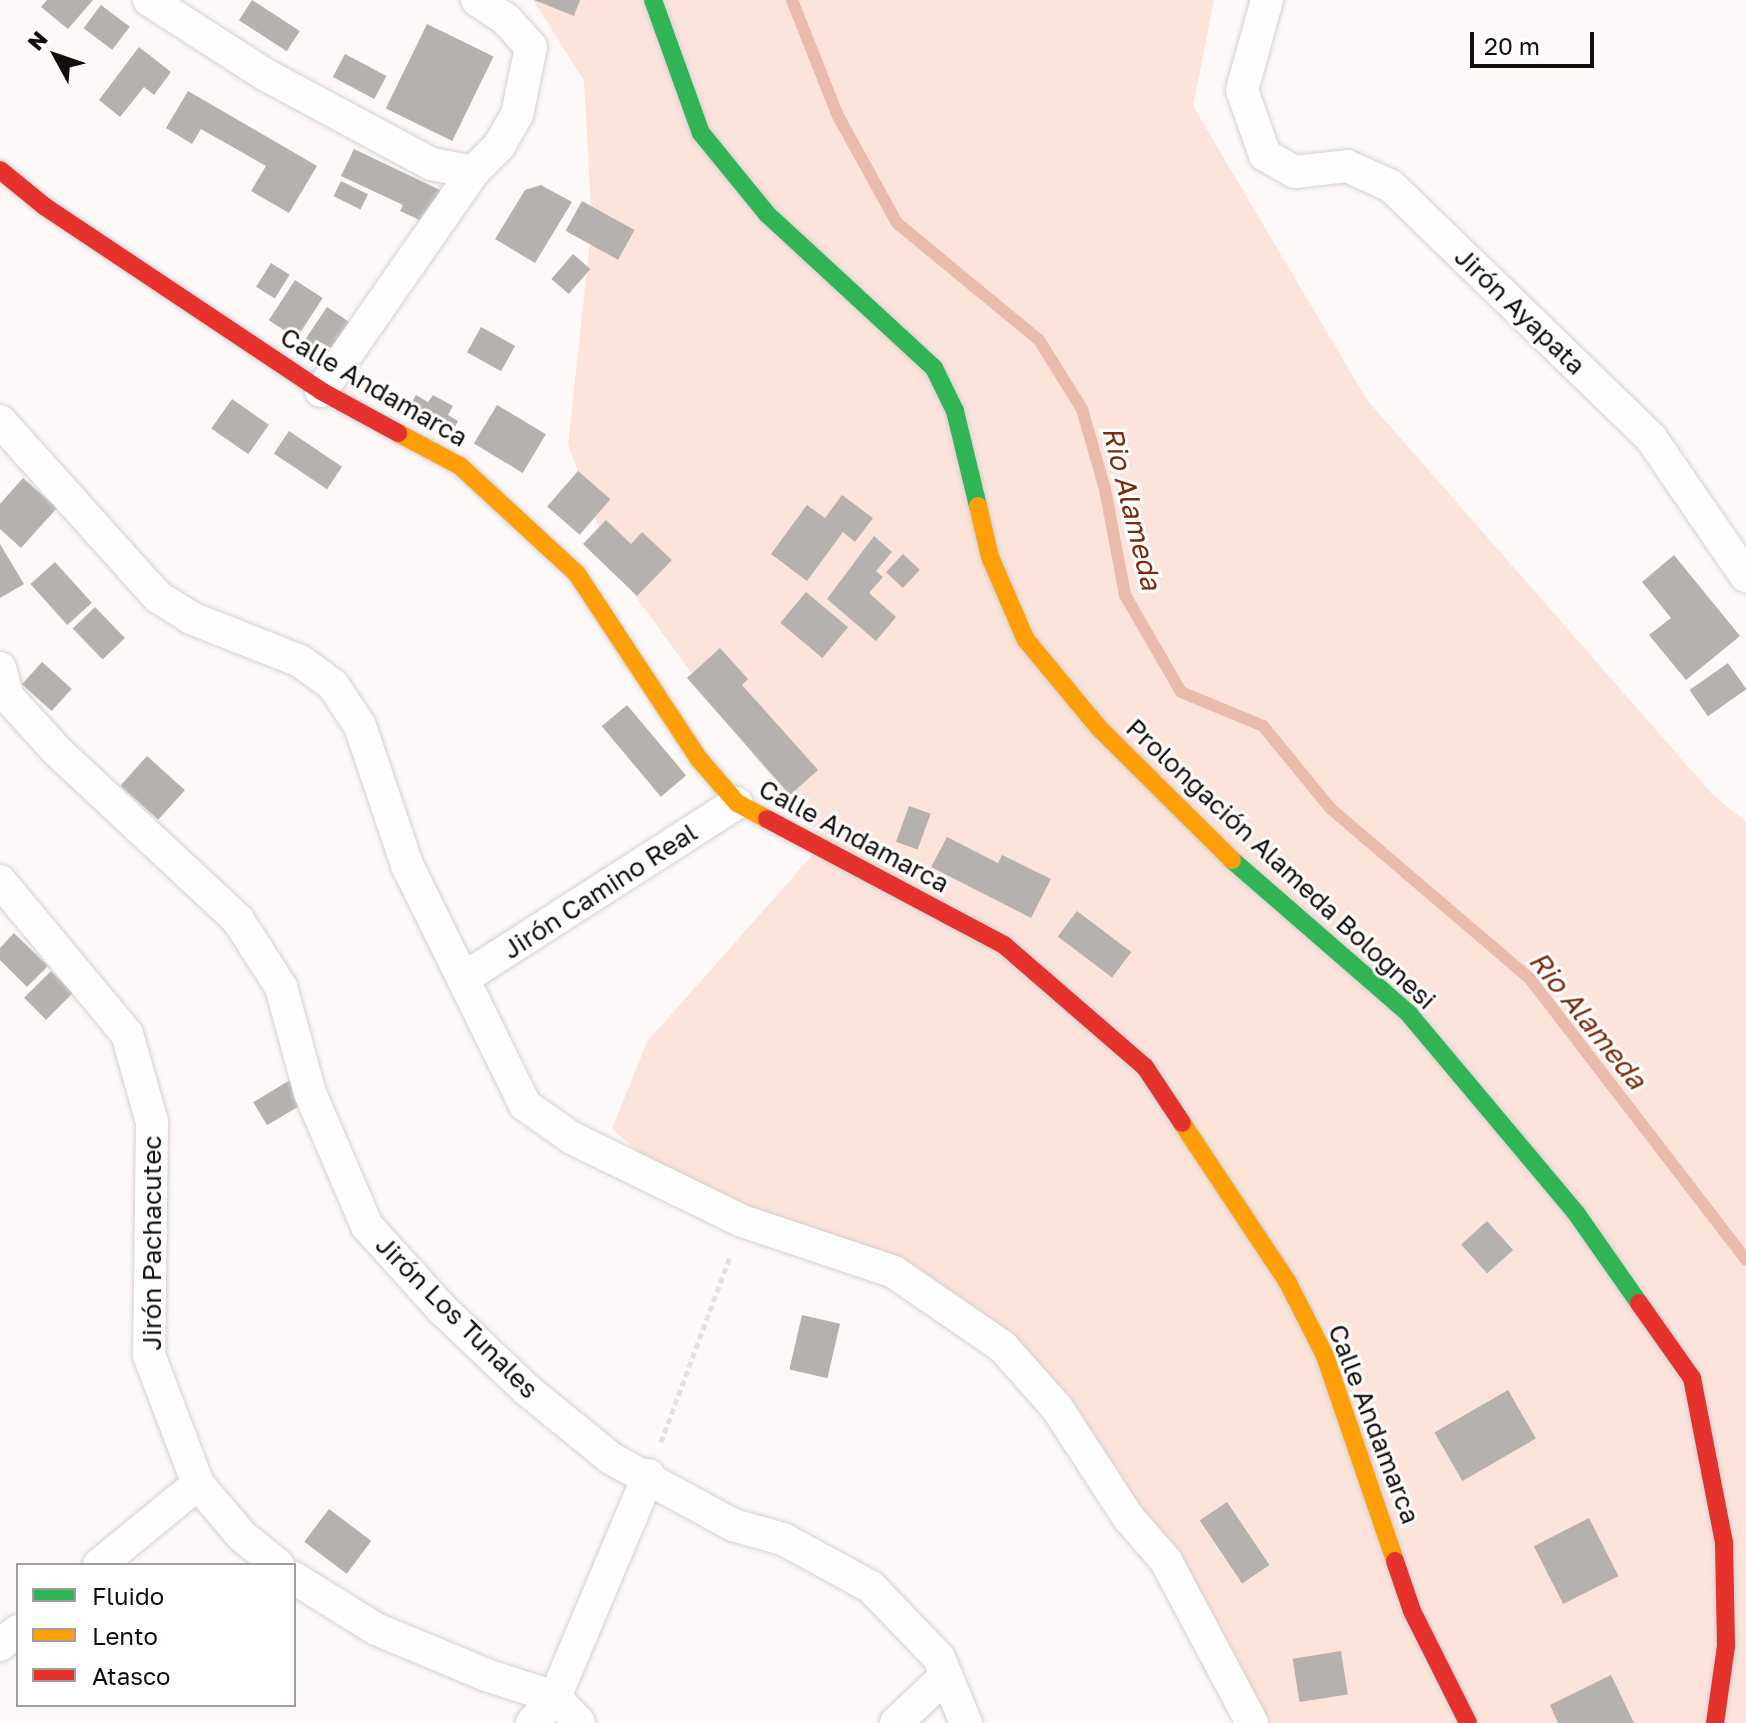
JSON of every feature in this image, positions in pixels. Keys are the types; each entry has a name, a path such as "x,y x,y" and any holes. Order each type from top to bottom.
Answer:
{"street":[{"path":"149,0 266,75 431,164 473,172"},
{"path":"321,391 473,172 499,146 517,115 531,47 477,0"},
{"name":"Prolongación Alameda Bolognesi","path":"653,0 701,133 767,214 934,368 955,411 990,557 1026,640 1100,729 1240,868 1409,1014 1576,1213 1692,1378 1724,1542 1726,1646 1715,1723"},
{"name":"Jirón Ayapata","path":"1267,0 1242,90 1250,125 1265,155 1295,172 1347,166 1391,186 1651,438 1746,576"},
{"name":"Calle Andamarca","path":"0,170 44,206 321,391 460,466 577,574 699,759 737,803 1004,945 1145,1067 1287,1281 1325,1356 1412,1611 1468,1723"},
{"path":"0,421 158,597 191,618 300,661 333,685 360,726 407,865 464,978 479,1018 525,1105 572,1138 742,1221 894,1272 1003,1347 1057,1408 1128,1517 1166,1561 1252,1723"},
{"name":"Jirón Los Tunales","path":"0,668 8,697 56,750 238,920 281,987 310,1093 367,1226 527,1390 612,1459 649,1475 733,1525 783,1539 871,1587 913,1627 946,1676 966,1723"},
{"name":"Jirón Camino Real","path":"464,978 737,803"},
{"name":"Jirón Pachacutec","path":"0,881 127,1034 152,1122 149,1355 198,1484 242,1536 276,1563"},
{"path":"532,1723 555,1697 649,1475"},
{"path":"101,1563 198,1484"},
{"path":"296,1579 376,1629 489,1676 555,1697 579,1723"},
{"path":"0,1645 16,1633"},
{"path":"896,1723 946,1676"}],"path":[{"path":"649,1475 742,1221"}],"shaded area":[{"path":"533,0 1214,0 1193,106 1367,400 1712,794 1746,822 1746,1723 1262,1723 1019,1351 915,1288 693,1198 612,1129 647,1042 824,842 729,725 612,564 568,444 592,224 584,81"}],"building":[{"path":"47,0 93,0 68,29 41,7"},
{"path":"252,0 300,31 287,51 239,20"},
{"path":"534,0 580,0 574,16"},
{"path":"101,5 130,27 112,50 84,28"},
{"path":"427,24 494,56 452,141 386,108"},
{"path":"139,47 171,72 154,95 144,87 120,117 99,100"},
{"path":"345,54 386,76 374,99 333,77"},
{"path":"188,91 317,166 289,213 251,191 266,166 201,129 192,144 166,128"},
{"path":"354,149 442,191 426,223 400,211 403,205 341,176"},
{"path":"341,181 368,194 361,209 334,196"},
{"path":"541,185 572,202 535,263 495,239 525,190"},
{"path":"582,201 634,230 618,260 566,231"},
{"path":"573,254 590,269 569,294 551,279"},
{"path":"271,263 290,275 275,298 256,287"},
{"path":"295,280 323,298 297,338 269,320"},
{"path":"327,307 349,322 325,358 303,343"},
{"path":"481,327 515,346 501,371 467,352"},
{"path":"416,395 428,402 433,395 453,406 448,415 458,421 452,432 409,407"},
{"path":"232,399 269,425 248,454 211,428"},
{"path":"497,405 546,434 523,473 474,444"},
{"path":"289,431 342,467 327,489 274,453"},
{"path":"578,471 610,499 580,535 547,506"},
{"path":"23,478 57,508 21,548 0,529 0,504"},
{"path":"842,495 873,518 855,542 843,532 807,581 771,554 807,505 825,518"},
{"path":"606,520 631,544 642,532 672,560 637,596 583,544"},
{"path":"874,536 892,552 876,571 883,577 869,593 896,617 876,641 827,599"},
{"path":"0,544 24,584 0,598"},
{"path":"903,554 920,570 903,588 886,572"},
{"path":"1674,555 1740,636 1686,680 1649,635 1671,618 1642,582"},
{"path":"55,562 92,603 67,625 30,584"},
{"path":"806,592 848,627 822,658 780,623"},
{"path":"95,607 125,638 103,659 73,629"},
{"path":"720,648 748,679 742,685 818,770 790,795 687,678"},
{"path":"42,662 72,689 52,711 22,684"},
{"path":"1728,663 1746,689 1708,716 1689,690"},
{"path":"627,705 686,775 661,797 602,726"},
{"path":"147,756 185,790 158,820 120,786"},
{"path":"909,806 931,814 918,850 896,842"},
{"path":"947,837 998,863 1002,855 1051,879 1031,918 931,867"},
{"path":"1077,911 1131,952 1112,977 1058,937"},
{"path":"14,933 48,966 27,987 0,960 0,948"},
{"path":"51,971 73,993 46,1020 24,998"},
{"path":"290,1080 304,1103 267,1125 253,1102"},
{"path":"1487,1221 1513,1250 1487,1273 1461,1244"},
{"path":"802,1315 840,1324 827,1378 789,1370"},
{"path":"1508,1390 1536,1438 1462,1481 1434,1432"},
{"path":"1227,1502 1269,1565 1242,1583 1200,1520"},
{"path":"329,1509 371,1541 347,1574 304,1542"},
{"path":"1589,1518 1619,1576 1563,1604 1534,1546"},
{"path":"1341,1651 1348,1694 1299,1702 1293,1659"},
{"path":"1611,1675 1634,1723 1558,1723 1550,1705"}],"waterway":[{"name":"Rio Alameda","path":"792,0 838,116 897,223 1039,340 1082,409 1105,489 1125,595 1181,692 1263,726 1330,808 1530,979 1746,1259"}],"traffic: fast":[{"path":"653,0 701,133 767,214 934,368 955,411 978,506"},
{"path":"1232,860 1409,1014 1576,1213 1639,1303"}],"traffic: slow":[{"path":"398,433 460,466 577,574 699,759 737,803 767,819"},
{"path":"978,506 990,557 1026,640 1100,729 1232,860"},
{"path":"1182,1123 1287,1281 1325,1356 1395,1561"}],"traffic: jam":[{"path":"0,170 44,206 321,391 398,433"},
{"path":"767,819 1004,945 1145,1067 1182,1123"},
{"path":"1639,1303 1692,1378 1724,1542 1726,1646 1715,1723"},
{"path":"1395,1561 1412,1611 1468,1723"}]}
